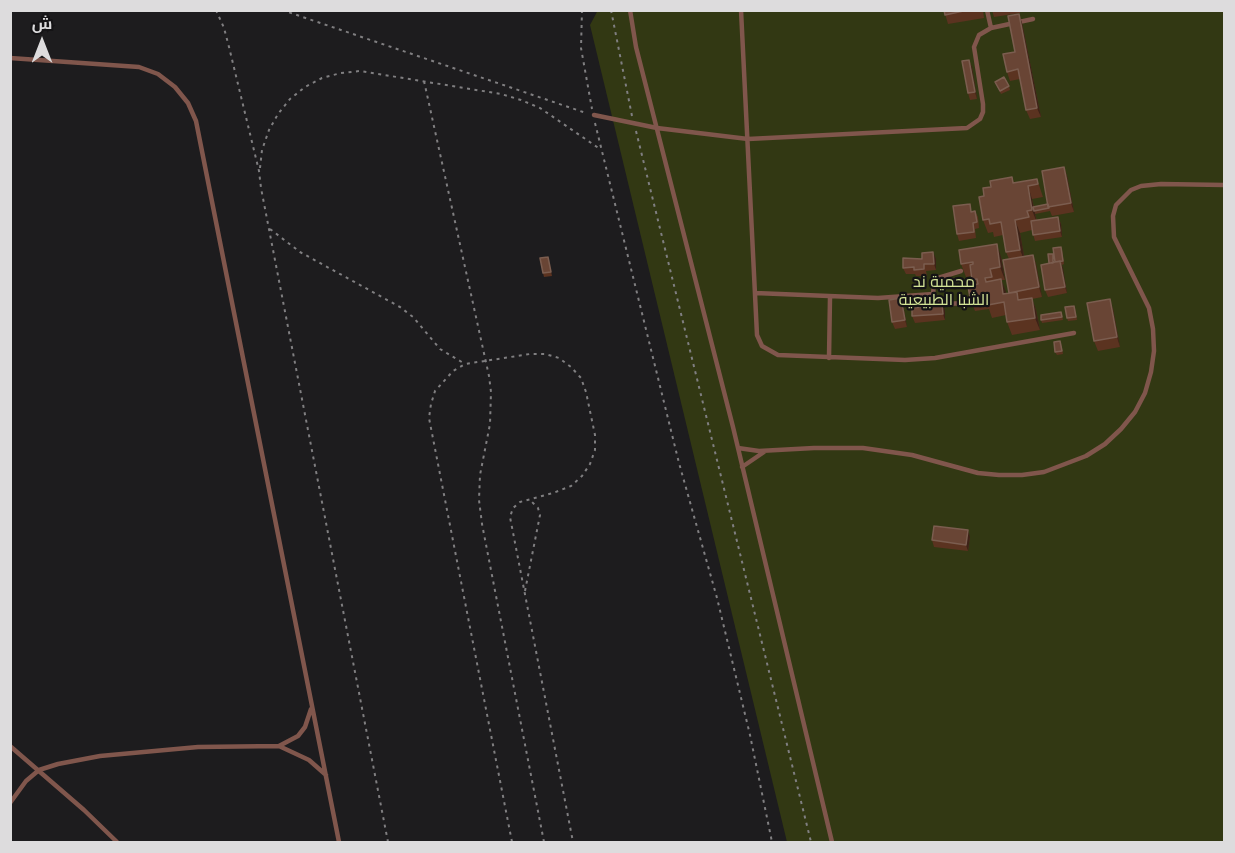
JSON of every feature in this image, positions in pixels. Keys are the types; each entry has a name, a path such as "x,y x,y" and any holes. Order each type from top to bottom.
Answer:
{"lane":[{"path":"630,10 636,47 738,448 832,843"},
{"path":"741,10 757,335 766,350 778,355 829,358 924,359 1074,333"},
{"path":"987,10 991,28"},
{"path":"594,116 634,125 748,139 967,128 980,119 983,104 974,47 975,40 979,34 991,28 1033,19"},
{"path":"10,58 139,67 158,74 175,87 188,103 196,121 339,843"},
{"path":"738,448 766,451 863,448 912,455 978,474 999,475 1044,472 1086,456 1105,444 1135,412 1145,393 1154,351 1154,329 1149,308 1114,237 1113,216 1116,205 1131,190 1141,186 1224,185"},
{"path":"961,271 938,278 933,294 943,304 967,303"},
{"path":"755,293 878,298 933,294"},
{"path":"829,358 830,297"},
{"path":"742,467 766,451"},
{"path":"279,746 298,736 309,718 311,707"},
{"path":"10,746 84,810 117,843"},
{"path":"10,803 26,781 39,770 58,764 100,756 198,747 279,746 309,760 326,775"}],"path":[{"path":"216,10 230,47 259,171 388,843"},
{"path":"282,10 594,116"},
{"path":"582,10 581,48 589,97 681,472 717,598 750,735 772,843"},
{"path":"611,10 634,125 811,843"},
{"path":"259,171 262,150 273,122 290,99 305,87 322,78 360,71 501,94 521,100 540,108 601,149"},
{"path":"424,81 486,361 491,408 480,475 479,500 544,843"},
{"path":"269,228 300,252 400,307 413,317 440,349 465,364"},
{"path":"512,843 429,418 435,391 453,370 465,364 530,354 545,354 559,358 581,378 595,435 595,450 582,476 571,486 520,502 513,508 510,517 573,843"},
{"path":"525,594 540,515 534,503 528,499"}],"green space":[{"name":"محمية ند الشبا الطبيعية","path":"598,10 1224,11 1224,842 787,842 590,25"}],"building":[{"path":"944,10 968,10 945,15"},
{"path":"1019,14 1037,108 1026,110 1018,69 1007,72 1003,54 1015,52 1008,16"},
{"path":"969,60 975,92 968,93 962,61"},
{"path":"1004,77 1009,86 1000,91 995,82"},
{"path":"1064,167 1071,203 1048,207 1042,171"},
{"path":"1012,177 1013,183 1037,179 1038,184 1028,186 1032,210 1027,211 1029,217 1015,220 1020,250 1006,252 1001,222 990,224 989,219 983,220 979,197 984,196 983,188 991,187 990,181"},
{"path":"970,204 971,212 975,211 977,222 973,223 974,232 957,234 953,206"},
{"path":"1048,204 1049,208 1034,211 1033,207"},
{"path":"1058,217 1060,231 1033,235 1031,221"},
{"path":"997,244 1000,267 990,269 992,277 985,278 986,282 1001,279 1003,294 1017,292 1018,300 1032,298 1035,318 1007,322 1004,302 988,305 986,296 970,298 968,286 978,284 977,279 972,280 970,265 973,262 961,264 959,250"},
{"path":"1061,247 1063,261 1055,262 1053,248"},
{"path":"933,252 934,264 924,264 924,269 903,268 903,258 922,259 922,253"},
{"path":"1048,254 1053,254 1053,263 1049,263"},
{"path":"1033,255 1039,287 1009,293 1003,260"},
{"path":"548,257 551,272 543,273 540,258"},
{"path":"1060,261 1065,287 1045,290 1041,265"},
{"path":"901,298 905,320 892,322 889,300"},
{"path":"1110,299 1117,337 1094,341 1087,303"},
{"path":"932,302 932,305 942,304 943,314 912,316 912,308 922,307 922,303"},
{"path":"1074,306 1076,317 1067,318 1065,307"},
{"path":"1061,312 1062,317 1041,320 1041,315"},
{"path":"1060,341 1062,351 1055,352 1054,342"},
{"path":"934,526 968,530 966,545 932,540"}]}
